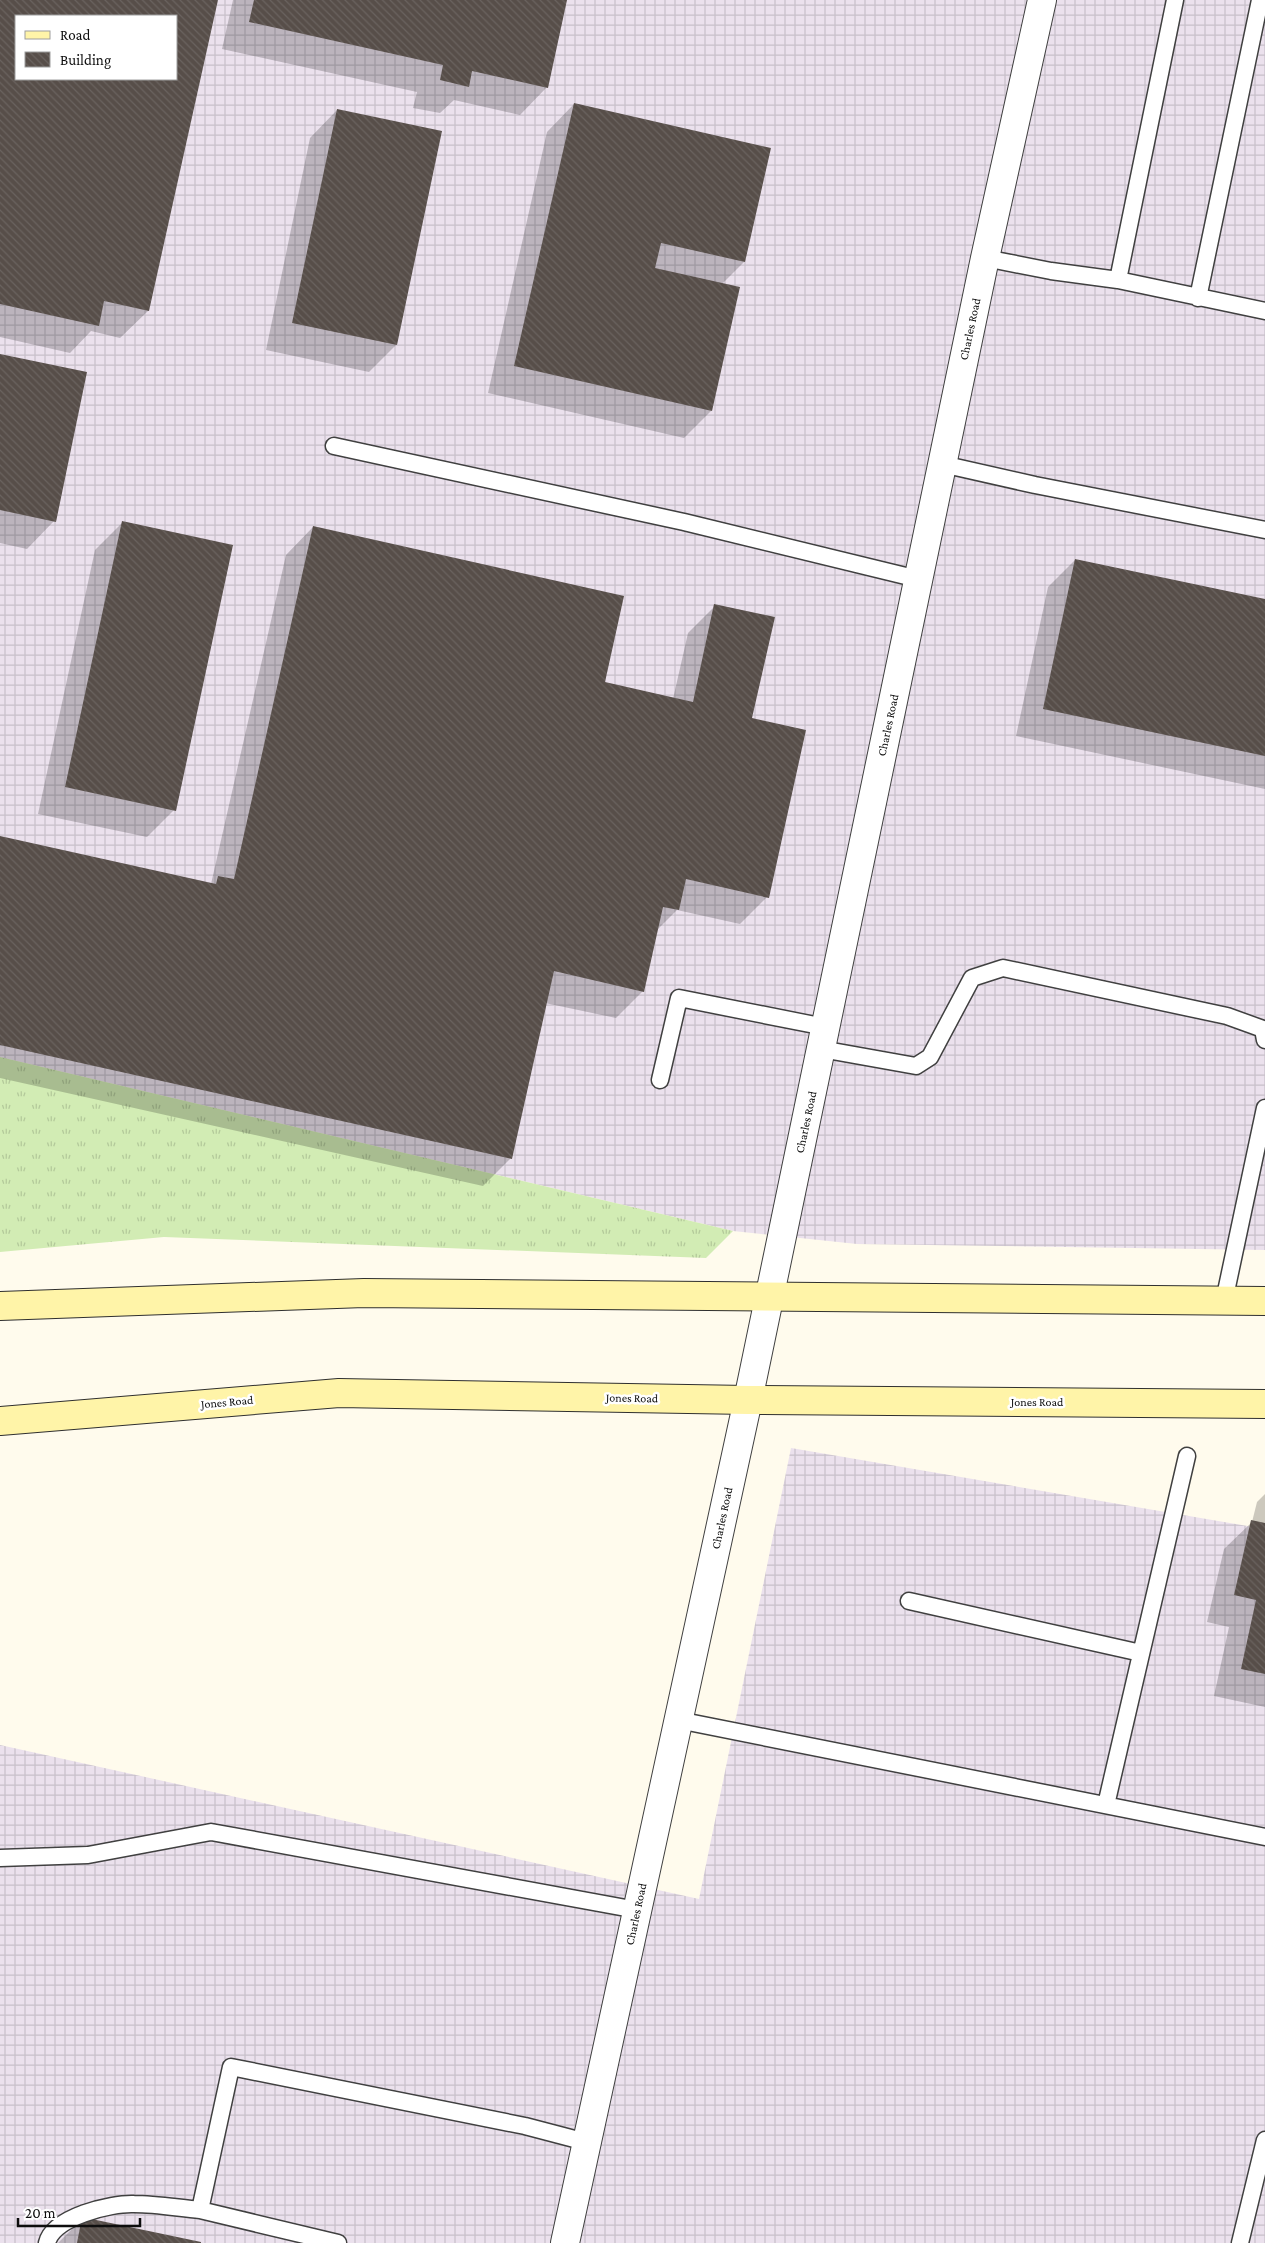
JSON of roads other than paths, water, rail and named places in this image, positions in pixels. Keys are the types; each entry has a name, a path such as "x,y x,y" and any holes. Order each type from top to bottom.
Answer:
{"main road":[{"path":"0,1306 364,1293 1265,1301"},
{"name":"Jones Road","path":"0,1421 339,1393 748,1400 1265,1404"}],"street":[{"name":"Charles Road","path":"565,2243 748,1400 985,258 1042,0"}],"lane":[{"path":"1118,280 1175,0"},
{"path":"1198,298 1260,0"},
{"path":"985,258 1051,271 1118,280 1265,311"},
{"path":"334,446 684,522 918,580"},
{"path":"942,464 1035,485 1265,530"},
{"path":"660,1080 679,998 916,1066 930,1057 972,978 1003,968 1227,1016 1263,1030 1265,1040"},
{"path":"1224,1301 1265,1108"},
{"path":"1106,1805 1187,1456"},
{"path":"909,1601 1141,1653"},
{"path":"678,1720 1265,1837"},
{"path":"0,1858 88,1855 211,1832 637,1910"},
{"path":"200,2210 231,2068 526,2126 586,2142"},
{"path":"1240,2243 1265,2140"},
{"path":"47,2243 48,2237 55,2228 68,2219 101,2209 132,2204 200,2210 338,2243"}]}
